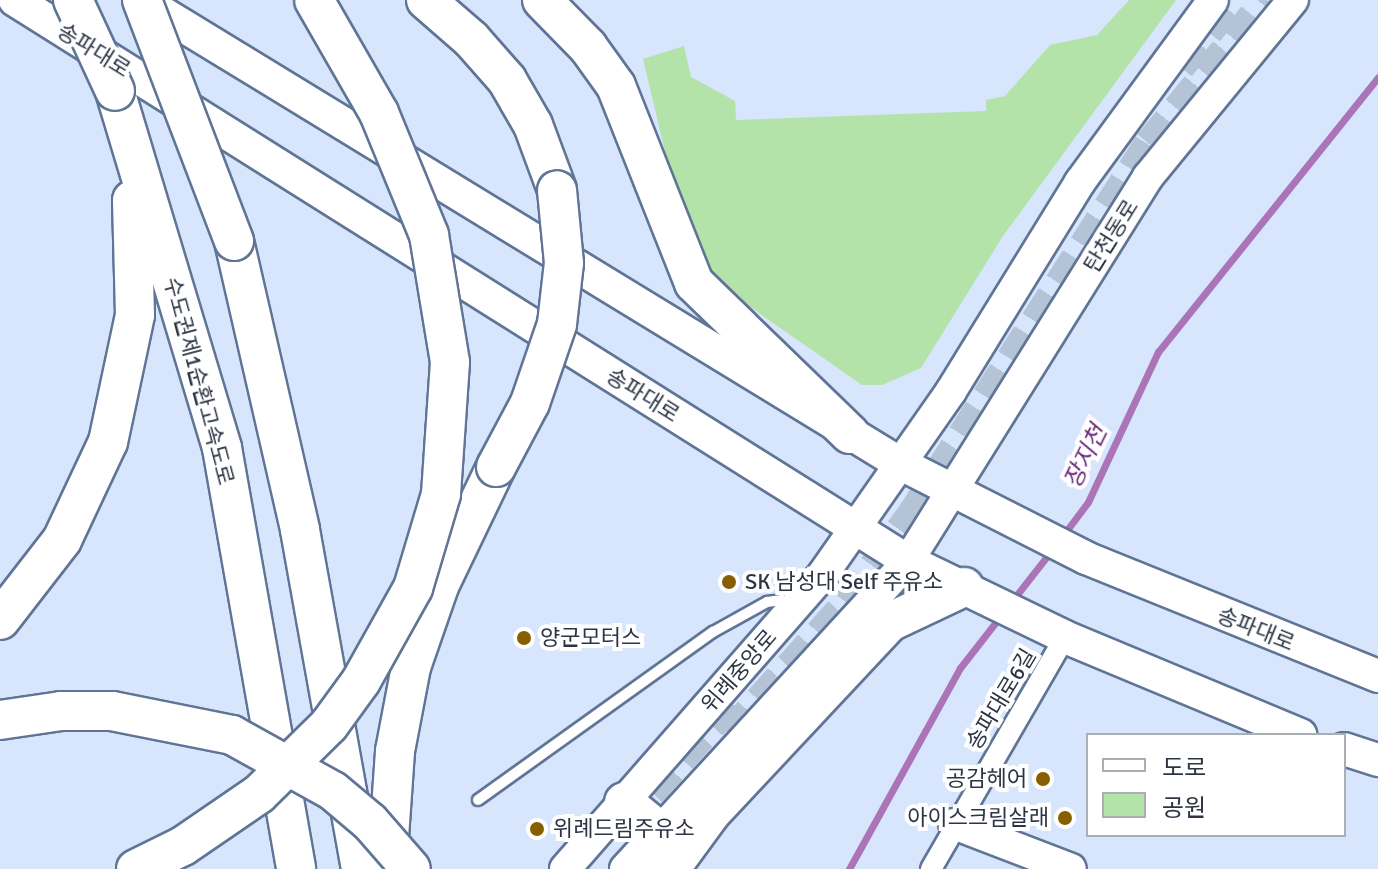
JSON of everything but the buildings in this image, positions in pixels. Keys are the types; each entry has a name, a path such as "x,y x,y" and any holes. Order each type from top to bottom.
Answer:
{"highway":[{"name":"수도권제1순환고속도로","path":"73,0 115,91 222,448 296,869"},
{"path":"141,0 167,54 234,241 300,530 361,869"},
{"path":"136,869 243,806 329,725 361,681 413,588 441,494 450,362 429,235 379,113 314,0"},
{"path":"387,869 395,751 411,667 439,586 534,393 557,324 564,263 557,190 533,125 507,80 464,32 426,0"},
{"path":"542,0 588,47 616,86 694,283 850,434"},
{"path":"0,620 30,587 75,518 108,442 135,315 133,210 115,91"},
{"path":"670,869 711,813 890,622 974,592"},
{"path":"0,720 100,711 175,720 232,735 333,791 370,822 411,869"},
{"path":"624,802 659,831 664,850 660,869"}],"main road":[{"name":"송파대로","path":"15,0 908,561 1056,633 1295,733"},
{"name":"송파대로","path":"141,0 901,464 1122,574 1378,676"},
{"path":"901,464 1080,182 1213,0"},
{"name":"탄천동로","path":"954,490 1148,177 1293,0"},
{"name":"위례중앙로","path":"565,869 790,613 901,464"},
{"path":"625,869 908,561 954,490"},
{"path":"1346,750 1378,760"},
{"path":"954,824 1071,869"}],"street":[{"name":"송파대로6길","path":"931,869 1056,633"}],"lane":[{"path":"478,800 713,632 767,602 782,600 790,613"}],"green space":[{"path":"1129,0 1176,0 1003,236 921,368 882,385 862,385 713,281 680,215 643,59 684,46 691,77 735,101 736,120 986,111 986,100 1005,96 1050,45 1097,35"}],"waterway":[{"name":"장지천","path":"1061,538 1088,502 1158,352 1378,77"},
{"name":"장지천","path":"1012,601 1051,551"},
{"name":"장지천","path":"849,869 960,668 1002,614"}],"tunnel":[{"path":"1180,67 1234,0"},
{"path":"729,734 847,603 914,511 1149,144 1266,0"},
{"path":"651,792 737,697"}],"place":[{"name":"SK 남성대 Self 주유소","path":"729,582"},
{"name":"양군모터스","path":"524,638"},
{"name":"공감헤어","path":"1043,779"},
{"name":"아이스크림살래","path":"1065,818"},
{"name":"위례드림주유소","path":"537,829"}]}
